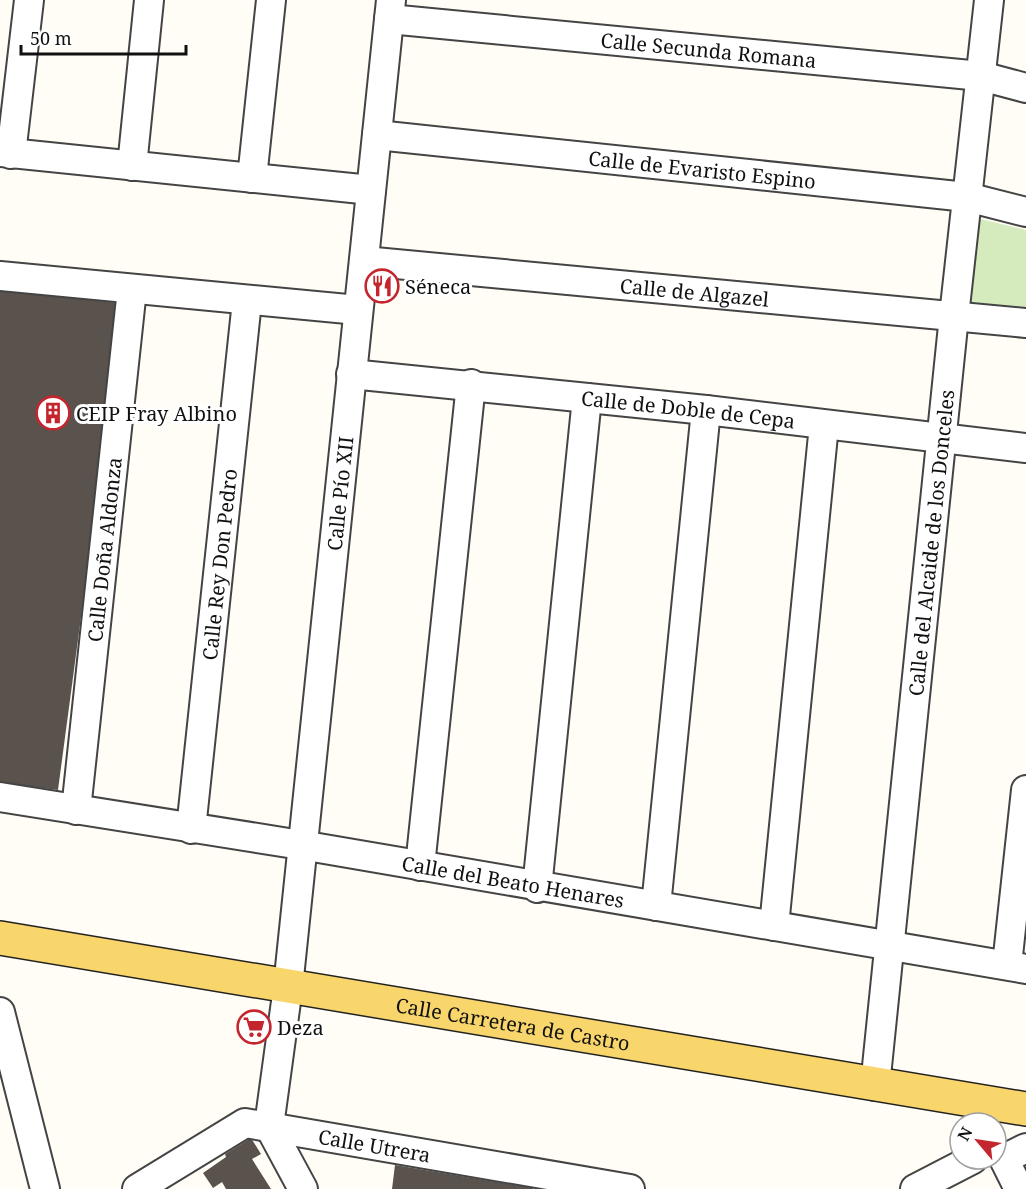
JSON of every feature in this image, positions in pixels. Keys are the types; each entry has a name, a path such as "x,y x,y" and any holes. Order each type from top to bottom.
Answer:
{"main road":[{"name":"Calle Carretera de Castro","path":"0,938 875,1086 1026,1109"}],"street":[{"path":"29,0 6,153 371,190"},
{"path":"132,166 149,0"},
{"path":"252,178 271,0"},
{"name":"Calle del Alcaide de los Donceles","path":"875,1086 954,316 989,0"},
{"name":"Calle Secunda Romana","path":"390,10 981,76 1026,88"},
{"name":"Calle Pío XII","path":"269,1126 288,987 390,10"},
{"name":"Calle de Evaristo Espino","path":"377,135 967,197 1026,212"},
{"name":"Calle de Algazel","path":"364,261 1026,323"},
{"path":"0,276 358,310"},
{"name":"Calle Doña Aldonza","path":"76,810 132,289"},
{"name":"Calle Rey Don Pedro","path":"190,829 247,301"},
{"name":"Calle de Doble de Cepa","path":"351,374 471,384 1026,448"},
{"path":"420,866 471,384"},
{"path":"537,888 587,398"},
{"path":"656,906 706,410"},
{"path":"774,926 824,425"},
{"path":"1017,967 1026,790"},
{"name":"Calle del Beato Henares","path":"0,797 302,845 537,888 1017,967"},
{"path":"0,1012 45,1189"},
{"name":"Calle Utrera","path":"137,1189 244,1123 630,1189"},
{"path":"269,1126 303,1189"},
{"path":"1008,1141 1026,1131"},
{"path":"1019,1189 1004,1159 1026,1148"},
{"path":"915,1189 950,1171"}],"green space":[{"path":"972,217 1026,230 1026,313 963,305"}],"building":[{"name":"CEIP Fray Albino","path":"0,290 119,303 89,557 58,790 0,783"},
{"path":"251,1138 261,1154 252,1159 271,1189 226,1189 222,1182 213,1188 203,1173 226,1157 225,1154"},
{"path":"395,1165 533,1188 533,1189 392,1189"}],"place":[{"name":"Séneca","path":"382,286"},
{"name":"CEIP Fray Albino","path":"53,413"},
{"name":"Deza","path":"254,1027"}]}
